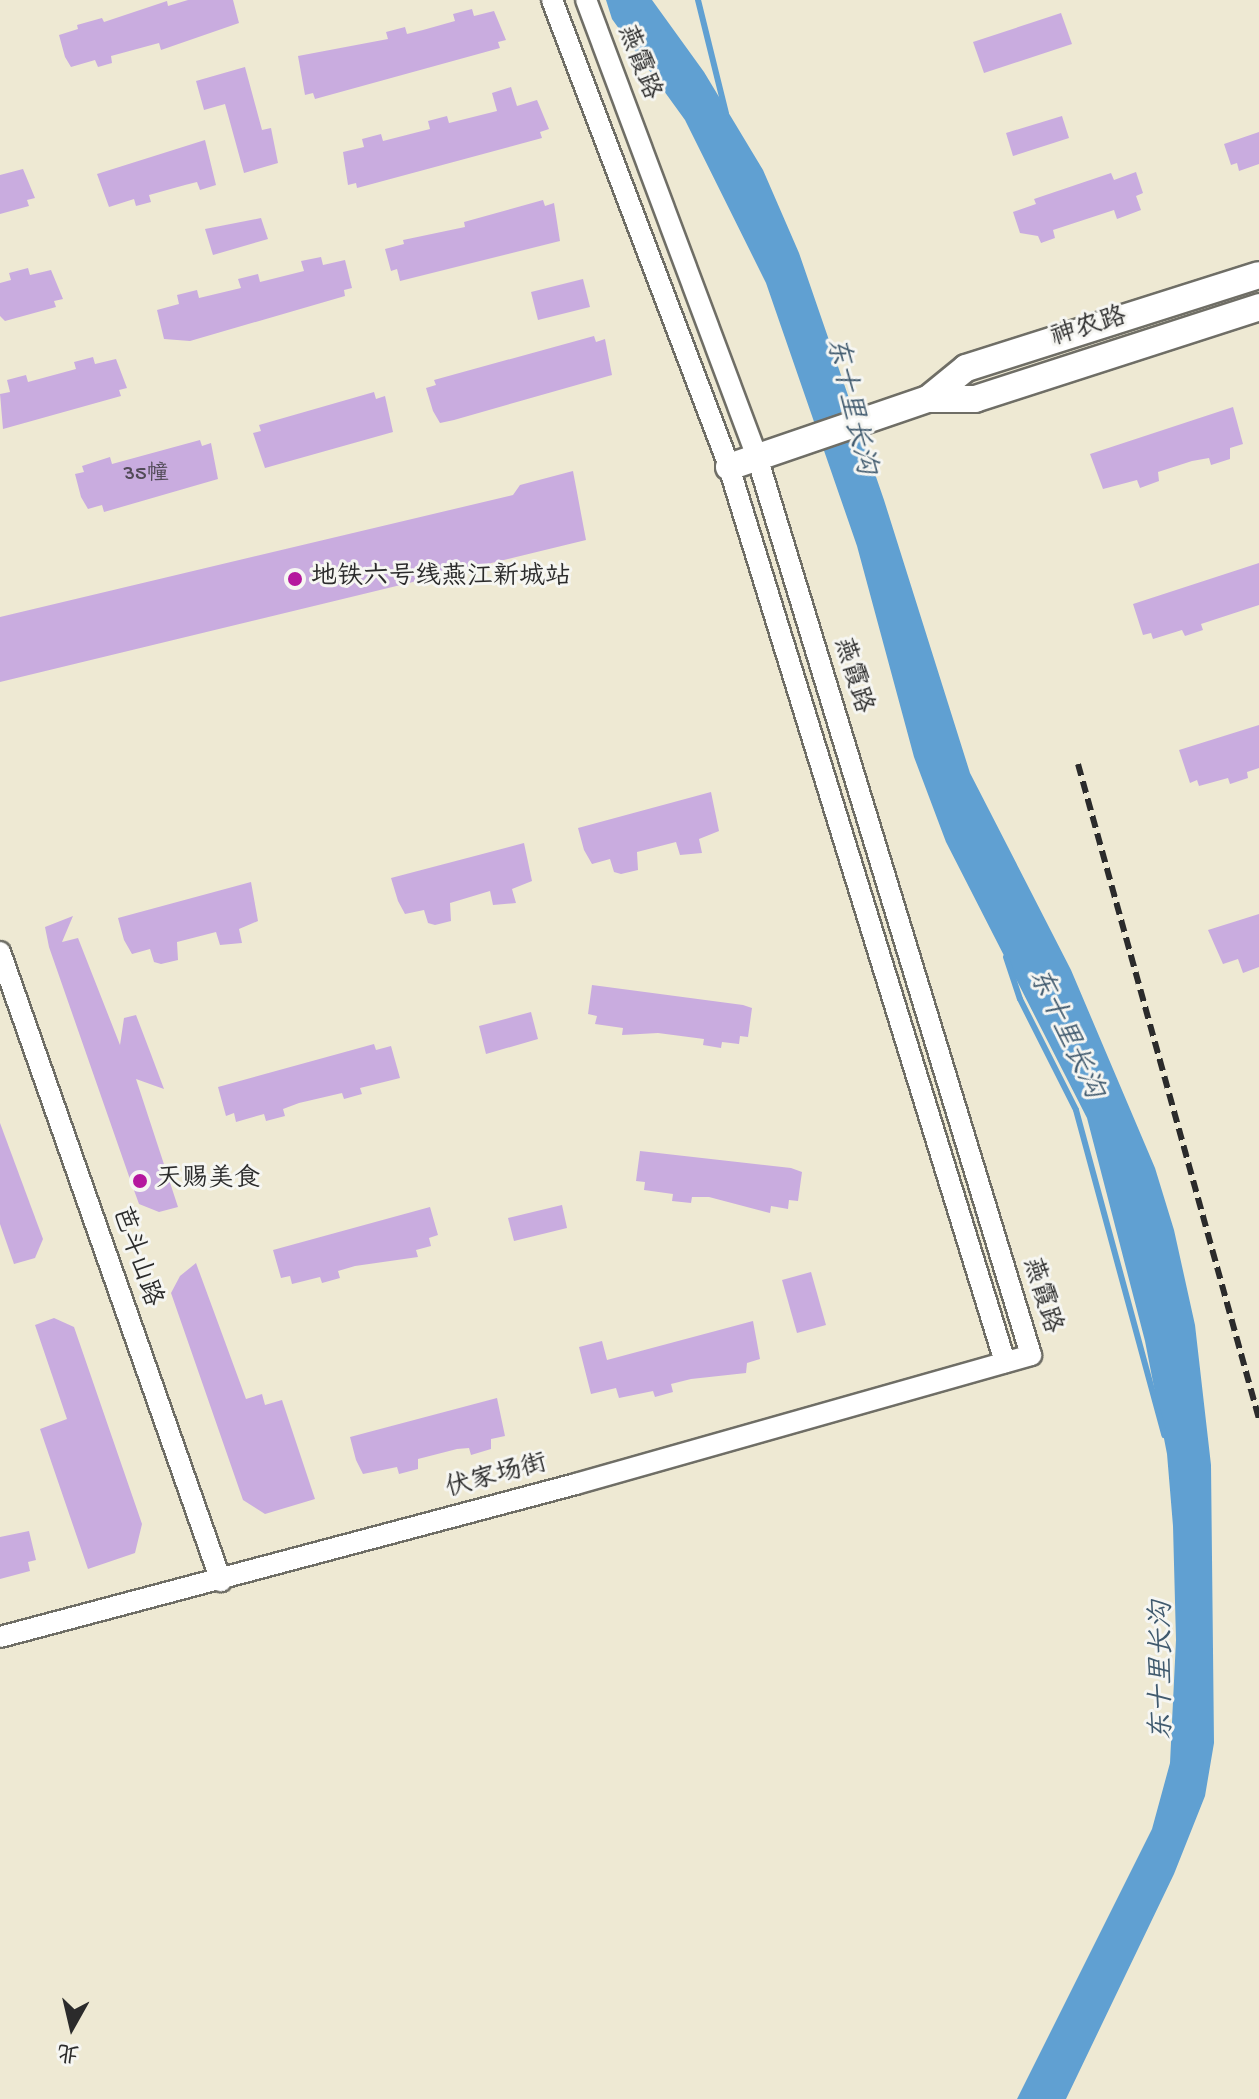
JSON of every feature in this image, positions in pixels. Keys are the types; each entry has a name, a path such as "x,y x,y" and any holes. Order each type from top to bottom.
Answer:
{"street":[{"name":"燕霞路","path":"552,0 729,467 1005,1362 1031,1355 757,457 586,0"},
{"name":"神农路","path":"928,399 966,368 1259,275"},
{"name":"神农路","path":"729,467 928,399 975,399 1259,307"},
{"name":"芭斗山路","path":"0,952 221,1581"},
{"name":"伏家场街","path":"0,1637 221,1581 1005,1362"}],"water":[{"path":"606,0 652,0 704,72 763,170 799,253 884,500 970,773 1071,970 1155,1168 1174,1230 1195,1325 1211,1465 1214,1743 1205,1796 1174,1874 1066,2099 1017,2099 1152,1829 1170,1763 1176,1640 1173,1526 1167,1454 1145,1341 1087,1118 946,842 914,757 857,546 766,283 685,120 612,19"}],"building":[{"path":"188,0 233,0 239,23 161,50 159,43 111,56 112,63 98,67 95,60 71,67 65,57 59,35 78,29 77,25 102,18 104,22 167,1 168,6"},
{"path":"472,9 474,16 494,11 506,40 498,42 500,48 315,99 313,93 305,95 298,56 388,39 386,32 405,27 407,34 423,30 455,21 453,14"},
{"path":"1061,13 1072,44 984,73 973,42"},
{"path":"245,67 262,130 271,128 278,163 244,173 225,104 204,110 196,81"},
{"path":"511,87 517,106 537,100 549,129 540,132 542,138 357,188 356,183 348,185 343,152 364,147 362,139 381,134 383,141 430,129 428,121 447,116 449,123 497,111 492,93"},
{"path":"1062,116 1069,138 1013,156 1006,133"},
{"path":"1259,132 1259,164 1239,171 1237,163 1231,165 1224,144"},
{"path":"205,140 216,185 200,190 197,182 149,195 151,202 136,206 134,199 109,207 97,174"},
{"path":"23,169 35,198 27,200 29,206 0,214 0,175"},
{"path":"1136,172 1143,193 1136,196 1141,210 1117,219 1114,210 1053,230 1055,238 1041,243 1038,236 1020,233 1013,212 1036,204 1034,199 1111,173 1114,180"},
{"path":"543,200 545,206 554,203 560,241 400,281 397,269 391,271 385,249 404,244 403,240 465,227 464,222"},
{"path":"261,218 268,239 213,255 205,229"},
{"path":"321,257 323,265 345,260 352,288 344,290 345,296 190,341 164,339 157,310 179,304 177,295 197,290 199,298 241,288 238,279 258,274 260,282 304,271 301,261"},
{"path":"28,268 30,275 51,270 63,299 54,301 56,307 5,321 0,316 0,283 11,280 9,273"},
{"path":"583,279 590,307 538,320 531,292"},
{"path":"594,336 596,342 605,339 612,375 440,423 433,411 426,388 436,385 434,380"},
{"path":"93,357 95,364 116,359 127,388 119,390 121,396 3,429 0,394 10,392 7,380 26,375 28,382 76,369 74,362"},
{"path":"374,392 376,399 385,396 393,432 265,468 253,433 261,431 259,425"},
{"path":"1233,407 1243,444 1230,448 1230,459 1211,465 1209,458 1192,461 1158,472 1159,481 1140,488 1137,480 1103,489 1090,454"},
{"path":"200,440 202,446 211,443 218,479 104,512 102,505 88,509 81,497 75,474 84,472 82,466 110,457 112,464"},
{"name":"地铁六号线燕江新城站","path":"573,471 586,540 0,682 0,617 513,495 520,485"},
{"path":"1259,563 1259,605 1201,624 1203,630 1185,636 1182,630 1153,639 1151,633 1143,635 1133,604"},
{"path":"1259,725 1259,768 1247,772 1248,778 1230,784 1228,778 1199,786 1197,780 1190,783 1179,750"},
{"path":"711,792 719,831 699,839 702,853 680,855 676,842 637,852 638,870 621,874 614,872 610,859 592,864 584,850 578,828"},
{"path":"524,843 532,881 512,889 516,903 493,905 490,891 450,903 451,921 435,925 428,923 424,910 405,914 398,901 391,878"},
{"path":"251,882 258,921 239,929 242,943 220,945 216,932 177,942 178,960 161,964 154,962 150,949 132,954 124,940 118,918"},
{"path":"1259,914 1259,967 1243,973 1238,959 1223,964 1208,930"},
{"path":"73,916 62,942 78,938 120,1045 124,1018 136,1015 164,1089 136,1079 178,1207 159,1212 139,1204 131,1182 49,947 45,927"},
{"path":"592,985 752,1008 748,1037 740,1036 739,1044 722,1042 721,1048 703,1045 704,1039 658,1033 622,1035 623,1028 595,1024 597,1016 588,1014"},
{"path":"531,1012 538,1039 486,1054 479,1026"},
{"path":"374,1044 376,1050 391,1046 400,1078 360,1088 362,1094 344,1099 342,1093 299,1103 283,1109 285,1116 266,1121 264,1114 236,1122 234,1113 226,1116 218,1087"},
{"path":"0,1123 43,1239 35,1258 14,1264 0,1224"},
{"path":"640,1151 791,1168 802,1172 798,1201 789,1200 788,1209 771,1206 770,1213 709,1197 692,1197 691,1203 672,1201 673,1194 644,1190 645,1182 636,1181"},
{"path":"562,1205 567,1228 514,1241 508,1218"},
{"path":"430,1207 438,1235 429,1238 431,1246 416,1250 418,1257 355,1266 338,1271 340,1278 322,1283 320,1277 292,1284 290,1276 281,1278 273,1250"},
{"path":"196,1263 246,1399 262,1394 265,1405 282,1400 315,1499 265,1514 243,1500 171,1293 180,1276"},
{"path":"811,1272 826,1325 797,1333 782,1280"},
{"path":"54,1318 74,1327 142,1524 135,1553 88,1569 40,1429 67,1419 35,1325"},
{"path":"753,1321 760,1359 747,1363 746,1373 671,1384 673,1392 655,1397 653,1391 619,1398 616,1388 591,1394 579,1347 602,1341 607,1360"},
{"path":"497,1398 505,1436 491,1439 491,1449 471,1455 469,1448 457,1449 418,1459 418,1469 399,1474 397,1467 363,1474 350,1437"},
{"path":"29,1531 36,1560 28,1562 30,1571 0,1579 0,1537"}],"waterway":[{"name":"东十里长沟","path":"698,0 726,113"},
{"name":"东十里长沟","path":"1006,957 1020,999 1076,1110 1164,1435"}],"railway":[{"path":"1078,764 1259,1419"}],"place":[{"name":"地铁六号线燕江新城站","path":"295,579"},
{"name":"天赐美食","path":"140,1181"}]}
